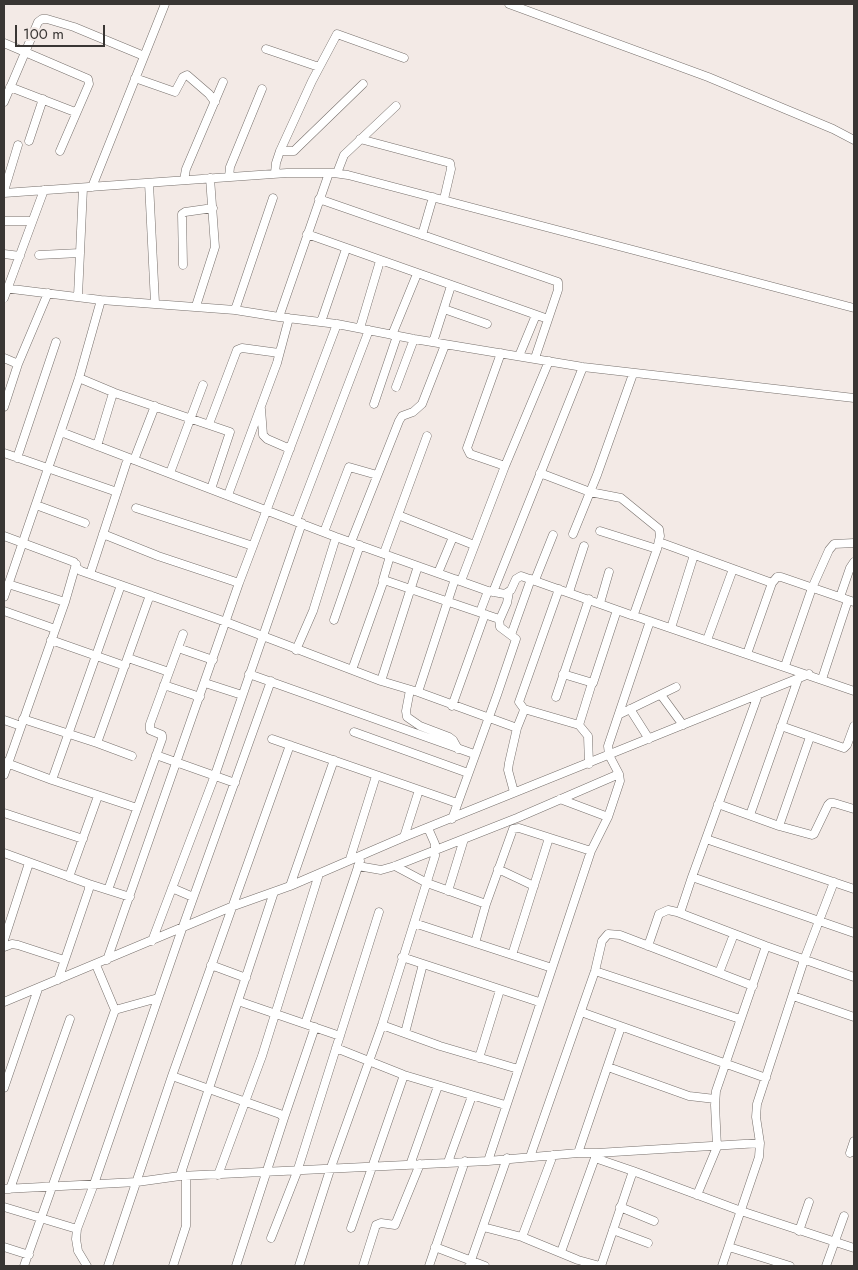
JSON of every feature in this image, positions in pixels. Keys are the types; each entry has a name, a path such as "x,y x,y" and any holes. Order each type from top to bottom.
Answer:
{"street":[{"path":"78,296 80,252 91,184 165,4"},
{"path":"509,4 708,76 833,128 854,140"},
{"path":"4,102 38,22 44,18 74,27 144,56"},
{"path":"275,168 280,151 319,67 337,34 404,58"},
{"path":"4,43 88,79 89,84 60,151"},
{"path":"266,49 319,67"},
{"path":"136,78 175,92 183,76 188,74 215,102"},
{"path":"185,175 223,82"},
{"path":"280,151 294,151 363,84"},
{"path":"10,86 76,112"},
{"path":"229,172 262,89"},
{"path":"29,141 43,99"},
{"path":"338,170 344,154 396,106"},
{"path":"360,139 450,163 451,169 444,196"},
{"path":"18,145 4,192 44,190 91,184 149,183 185,175 210,178 229,172 275,168 329,173 338,170 348,175 434,197 444,196 854,308"},
{"path":"279,318 329,173"},
{"path":"196,306 215,247 210,178"},
{"path":"149,183 155,303"},
{"path":"4,298 6,288 44,190"},
{"path":"422,236 434,197"},
{"path":"235,310 273,198"},
{"path":"319,199 558,282 558,290 535,358"},
{"path":"183,264 182,214 213,208"},
{"path":"4,221 32,221"},
{"path":"307,234 548,319"},
{"path":"321,322 346,249"},
{"path":"39,255 80,252"},
{"path":"4,254 20,256"},
{"path":"360,328 380,261"},
{"path":"374,404 417,274"},
{"path":"433,342 452,286"},
{"path":"6,288 101,300 235,310 279,318 337,324 445,345 583,367 854,398"},
{"path":"4,406 18,364 48,293"},
{"path":"4,597 80,378 101,300"},
{"path":"444,309 487,324"},
{"path":"520,356 536,315"},
{"path":"228,496 279,354 289,318"},
{"path":"107,960 239,584 337,324"},
{"path":"152,941 215,775 299,522 369,330"},
{"path":"396,387 414,339"},
{"path":"17,458 56,342"},
{"path":"351,542 399,421 402,416 413,412 422,404 445,345"},
{"path":"210,424 237,350 242,348 279,354"},
{"path":"502,353 467,448 470,454 505,466"},
{"path":"4,358 18,364"},
{"path":"418,692 448,601 474,545 549,361"},
{"path":"452,706 490,592 583,367"},
{"path":"573,534 633,374"},
{"path":"80,378 114,393 228,430 230,434 211,489"},
{"path":"170,473 202,385"},
{"path":"97,446 114,393"},
{"path":"90,574 117,492 155,406"},
{"path":"260,407 263,435 267,439 290,448"},
{"path":"61,432 324,532 490,592 503,594 510,592"},
{"path":"352,670 383,580 387,554 398,515 427,436"},
{"path":"4,453 117,492"},
{"path":"324,532 349,467 377,475"},
{"path":"540,473 590,492 621,498 659,529 658,545 635,612 632,615"},
{"path":"36,505 85,523"},
{"path":"136,508 253,546"},
{"path":"398,515 474,545"},
{"path":"600,531 694,555 772,583"},
{"path":"103,534 158,556 239,584"},
{"path":"511,635 553,535"},
{"path":"4,536 76,564"},
{"path":"296,650 314,610 336,536"},
{"path":"438,573 453,537"},
{"path":"785,666 812,588 832,546 854,543"},
{"path":"334,620 360,545"},
{"path":"569,592 584,546"},
{"path":"671,628 694,555"},
{"path":"822,679 848,600 850,568 854,562"},
{"path":"76,564 78,570 121,586 226,622 382,681 518,728"},
{"path":"4,775 6,762 22,723 65,602 76,564"},
{"path":"382,681 418,566"},
{"path":"707,640 733,570"},
{"path":"600,604 610,572"},
{"path":"452,818 516,642 511,635 500,627 500,619 510,592 518,577 521,576 854,691"},
{"path":"748,654 772,583 776,577 781,577 848,600"},
{"path":"383,580 500,619"},
{"path":"8,584 65,602"},
{"path":"52,780 121,586"},
{"path":"559,589 519,702 524,709 579,725 588,736 589,764"},
{"path":"98,743 150,596"},
{"path":"556,697 589,600"},
{"path":"579,725 617,610"},
{"path":"4,611 55,629"},
{"path":"488,1161 590,851 608,817 620,781 619,774 609,755 608,746 650,621"},
{"path":"108,890 162,737 150,730 149,727 184,634"},
{"path":"51,640 95,655 169,672"},
{"path":"178,648 213,660"},
{"path":"249,674 474,754"},
{"path":"563,674 592,683"},
{"path":"4,1002 231,908 290,886 350,859 514,792 589,764 809,674"},
{"path":"750,815 798,679"},
{"path":"87,1266 78,1251 77,1229 271,682"},
{"path":"205,683 242,695"},
{"path":"164,685 200,697"},
{"path":"620,714 676,688"},
{"path":"410,690 406,711 407,717 420,726 449,737 458,749"},
{"path":"661,695 683,725"},
{"path":"680,913 758,695"},
{"path":"514,792 508,763 524,709"},
{"path":"630,709 649,739"},
{"path":"4,720 68,733 132,756"},
{"path":"781,726 844,748 854,729"},
{"path":"354,732 468,773"},
{"path":"779,826 810,737"},
{"path":"272,738 457,803"},
{"path":"108,1266 172,1076 290,745"},
{"path":"156,756 235,783"},
{"path":"290,886 334,760"},
{"path":"6,762 52,780 137,808"},
{"path":"358,866 381,870 395,866 619,774"},
{"path":"350,859 376,776"},
{"path":"404,837 419,790"},
{"path":"69,877 98,796"},
{"path":"560,799 608,817"},
{"path":"718,804 779,826 812,835 830,803 854,809"},
{"path":"4,812 83,839"},
{"path":"299,1266 330,1170 382,1024 427,883 436,850 428,828"},
{"path":"475,943 486,904 512,829 519,828 590,851"},
{"path":"512,955 549,838"},
{"path":"448,891 464,839"},
{"path":"706,839 854,889"},
{"path":"4,853 130,897"},
{"path":"305,1024 362,854"},
{"path":"4,940 29,863"},
{"path":"395,866 427,883 486,904"},
{"path":"498,870 534,886"},
{"path":"218,1175 275,1013 319,874"},
{"path":"692,877 854,933"},
{"path":"722,1266 758,1164 760,1143 756,1111 804,960 834,882"},
{"path":"58,980 90,888 89,884"},
{"path":"172,888 194,897"},
{"path":"174,1266 187,1218 183,1176 208,1089 274,892"},
{"path":"648,946 659,914 668,910 854,977"},
{"path":"271,1238 296,1172 379,912"},
{"path":"414,923 552,968"},
{"path":"530,1157 595,971 602,941 608,934 620,935 753,986"},
{"path":"719,973 734,934"},
{"path":"4,947 12,944 18,945 64,960"},
{"path":"697,1195 717,1146 715,1099 740,1019 766,946"},
{"path":"402,957 539,1002"},
{"path":"405,1033 423,964"},
{"path":"24,1266 115,1010 96,965"},
{"path":"211,965 246,978"},
{"path":"595,971 740,1019"},
{"path":"4,1088 38,989"},
{"path":"479,1058 500,990"},
{"path":"793,996 854,1015"},
{"path":"115,1010 158,998"},
{"path":"238,1001 340,1036"},
{"path":"581,1012 726,1062 766,1078"},
{"path":"70,1019 7,1189 137,1182 183,1176 296,1172 488,1161 578,1153 596,1156 741,1211 854,1248"},
{"path":"382,1024 479,1058 518,1069"},
{"path":"578,1153 621,1026"},
{"path":"236,1266 265,1172 315,1027"},
{"path":"336,1048 404,1075 505,1105"},
{"path":"608,1067 689,1096 715,1099"},
{"path":"351,1228 404,1075"},
{"path":"172,1076 280,1114 284,1118"},
{"path":"410,1164 438,1086"},
{"path":"448,1162 472,1096"},
{"path":"850,1153 854,1141"},
{"path":"596,1156 760,1143"},
{"path":"522,1237 553,1155"},
{"path":"561,1252 596,1156"},
{"path":"469,1264 508,1158"},
{"path":"428,1266 465,1161"},
{"path":"363,1266 376,1225 381,1223 395,1225 420,1164"},
{"path":"483,1226 522,1237 561,1252 577,1263 601,1266 633,1171"},
{"path":"799,1231 809,1202"},
{"path":"4,1208 77,1229"},
{"path":"620,1208 654,1221"},
{"path":"826,1266 844,1216"},
{"path":"612,1230 648,1243"},
{"path":"4,1247 29,1255"},
{"path":"435,1247 469,1264 485,1266"},
{"path":"729,1247 765,1262 790,1266"}]}
